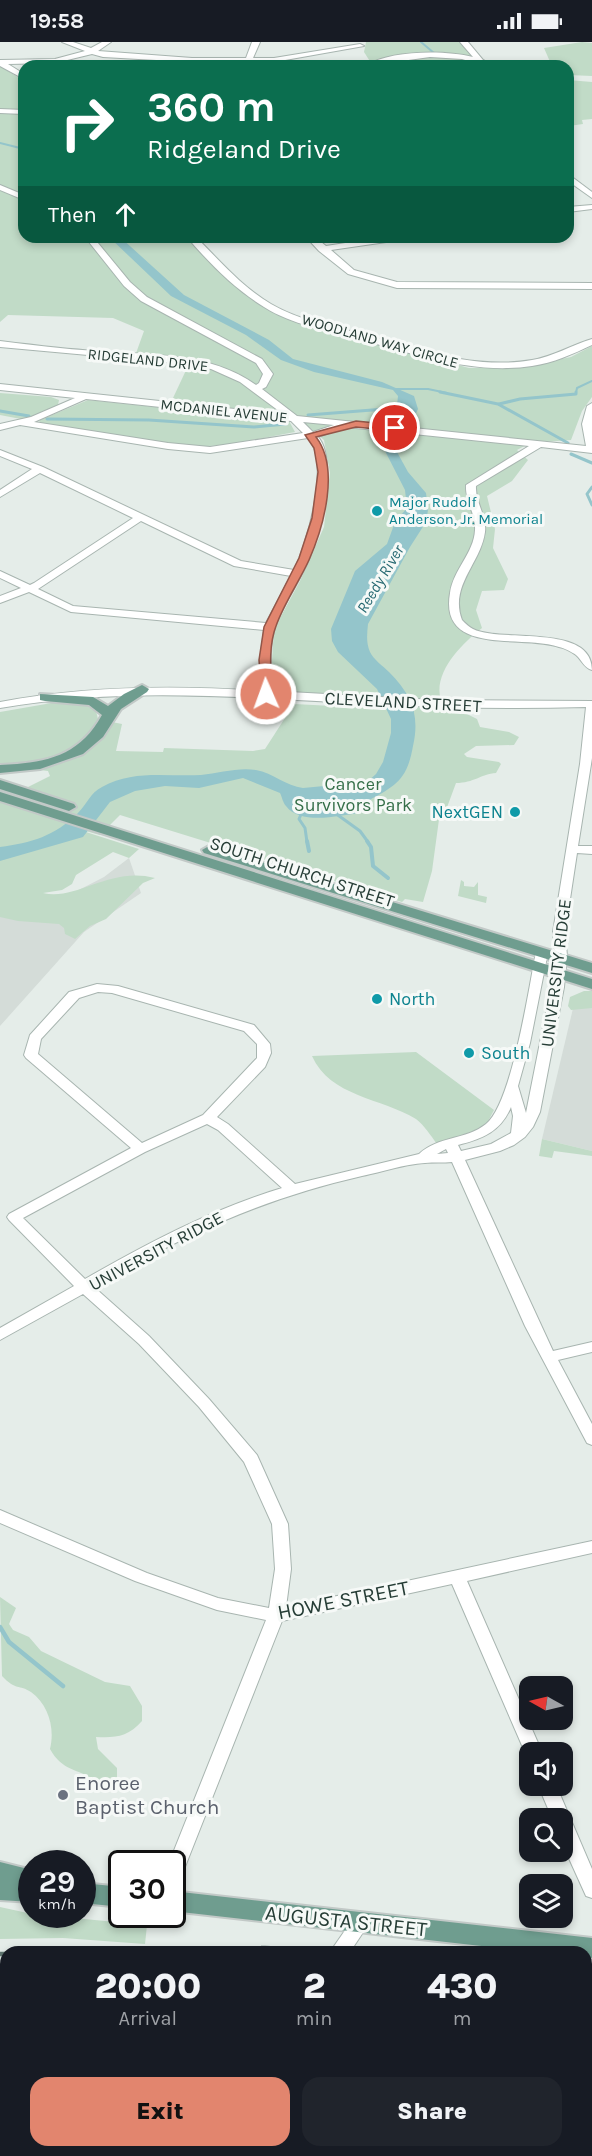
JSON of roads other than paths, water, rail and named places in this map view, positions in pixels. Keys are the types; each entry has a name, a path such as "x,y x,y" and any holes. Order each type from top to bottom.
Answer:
{"main road":[{"path":"0,769 51,762 78,751 97,735 109,714 123,700 142,689"},
{"path":"45,697 93,701 109,714"},
{"name":"SOUTH CHURCH STREET","path":"0,784 60,810 592,968"},
{"name":"SOUTH CHURCH STREET","path":"0,796 39,809 60,810"},
{"path":"0,804 39,809"},
{"name":"SOUTH CHURCH STREET","path":"120,828 592,984"},
{"path":"0,1871 18,1876"},
{"path":"0,1890 18,1891"},
{"name":"AUGUSTA STREET","path":"186,1903 574,1946"}],"street":[{"path":"66,42 89,52 178,60"},
{"path":"56,60 89,52 107,42"},
{"path":"249,60 256,42"},
{"path":"464,42 479,60"},
{"path":"274,60 361,44 365,60"},
{"path":"464,58 472,52"},
{"path":"444,60 464,58 475,60"},
{"path":"0,62 18,62"},
{"path":"0,62 18,72"},
{"path":"0,111 18,112"},
{"path":"574,181 592,196"},
{"path":"0,187 18,195"},
{"path":"574,209 592,207"},
{"path":"94,243 127,284 144,299 246,353 263,365 267,369 267,380 255,389"},
{"name":"WOODLAND WAY CIRCLE","path":"198,243 271,307 326,327 442,360 472,366 513,366 563,355 592,342"},
{"path":"316,243 351,272 398,285 592,286"},
{"path":"322,249 361,243"},
{"name":"RIDGELAND DRIVE","path":"0,344 198,363 231,373 294,418 317,442 321,454 323,482 315,528 297,574 270,627 265,660 266,694"},
{"name":"MCDANIEL AVENUE","path":"0,387 592,450"},
{"path":"0,427 22,423 86,396"},
{"path":"592,406 587,424 592,450"},
{"path":"22,423 168,446 210,450 310,435 356,424"},
{"path":"540,444 471,485 470,491 481,525 477,545 458,580 454,614 461,626 477,633 567,645 585,657 592,667"},
{"path":"0,453 40,469 238,564 297,574"},
{"path":"0,494 40,469"},
{"path":"0,600 29,589 141,517"},
{"path":"0,573 71,609 270,627"},
{"name":"CLEVELAND STREET","path":"0,705 45,697 142,689 504,707 592,706"},
{"name":"UNIVERSITY RIDGE","path":"454,1150 487,1150 527,1126 535,1106 554,1014 561,958 558,935 573,849 592,706"},
{"path":"573,849 592,850"},
{"name":"UNIVERSITY RIDGE","path":"0,1335 159,1245 236,1208 291,1188 424,1158 445,1160 454,1150 493,1125 513,1088 542,952"},
{"path":"140,1149 31,1055 35,1038 74,995 97,988 113,989 249,1028 261,1038 266,1048 266,1056 208,1118 140,1149 14,1217 85,1288 144,1340 204,1403 251,1459 280,1524 283,1569 276,1616 183,1850"},
{"path":"513,1088 520,1116 518,1133"},
{"path":"208,1118 223,1127 291,1188"},
{"path":"454,1150 548,1357 592,1439"},
{"path":"548,1357 592,1347"},
{"name":"HOWE STREET","path":"0,1516 174,1589 217,1604 276,1616 592,1547"},
{"path":"457,1576 529,1742"},
{"path":"573,1846 592,1890"},
{"path":"343,1946 361,1922"}],"water":[{"name":"Reedy River","path":"115,243 127,243 184,295 269,340 293,359 382,382 414,396 418,409 397,452 408,472 426,493 428,510 426,522 368,624 367,638 371,655 389,672 409,697 415,715 415,735 410,758 398,781 366,802 364,810 360,813 321,818 301,816 286,806 280,793 243,778 199,788 165,786 135,791 110,802 83,837 0,861 0,847 32,841 51,833 78,813 98,789 114,781 138,776 201,775 243,769 256,770 303,788 367,782 376,774 383,762 391,733 391,719 377,689 338,652 332,641 331,629 355,571 387,544 395,522 407,508 405,490 384,449 390,447 402,408 378,409 397,405 398,396 393,390 314,372 281,360 246,335 171,296"}],"waterway":[{"path":"421,42 434,53"},
{"path":"0,143 18,148"},
{"path":"576,393 577,388 592,381"},
{"path":"394,389 428,389 447,393"},
{"path":"440,392 498,404 568,443"},
{"path":"499,404 520,399 576,393"},
{"path":"308,415 385,409"},
{"path":"0,411 29,416"},
{"path":"47,419 149,420 254,427 286,424"},
{"path":"571,454 592,463"},
{"path":"592,487 587,494 592,505"},
{"path":"302,812 299,819 305,828 307,842"},
{"path":"335,813 360,831 368,842"},
{"path":"307,841 309,851"},
{"path":"367,841 371,847 373,866 388,878"},
{"path":"0,1627 9,1642 63,1686"}],"place":[{"name":"Major Rudolf Anderson, Jr. Memorial","path":"377,511"},
{"name":"NextGEN","path":"515,812"},
{"name":"North","path":"377,999"},
{"name":"South","path":"469,1053"},
{"name":"Enoree Baptist Church","path":"63,1795"}],"park label":[{"name":"Cancer Survivors Park","path":"353,794"}]}
